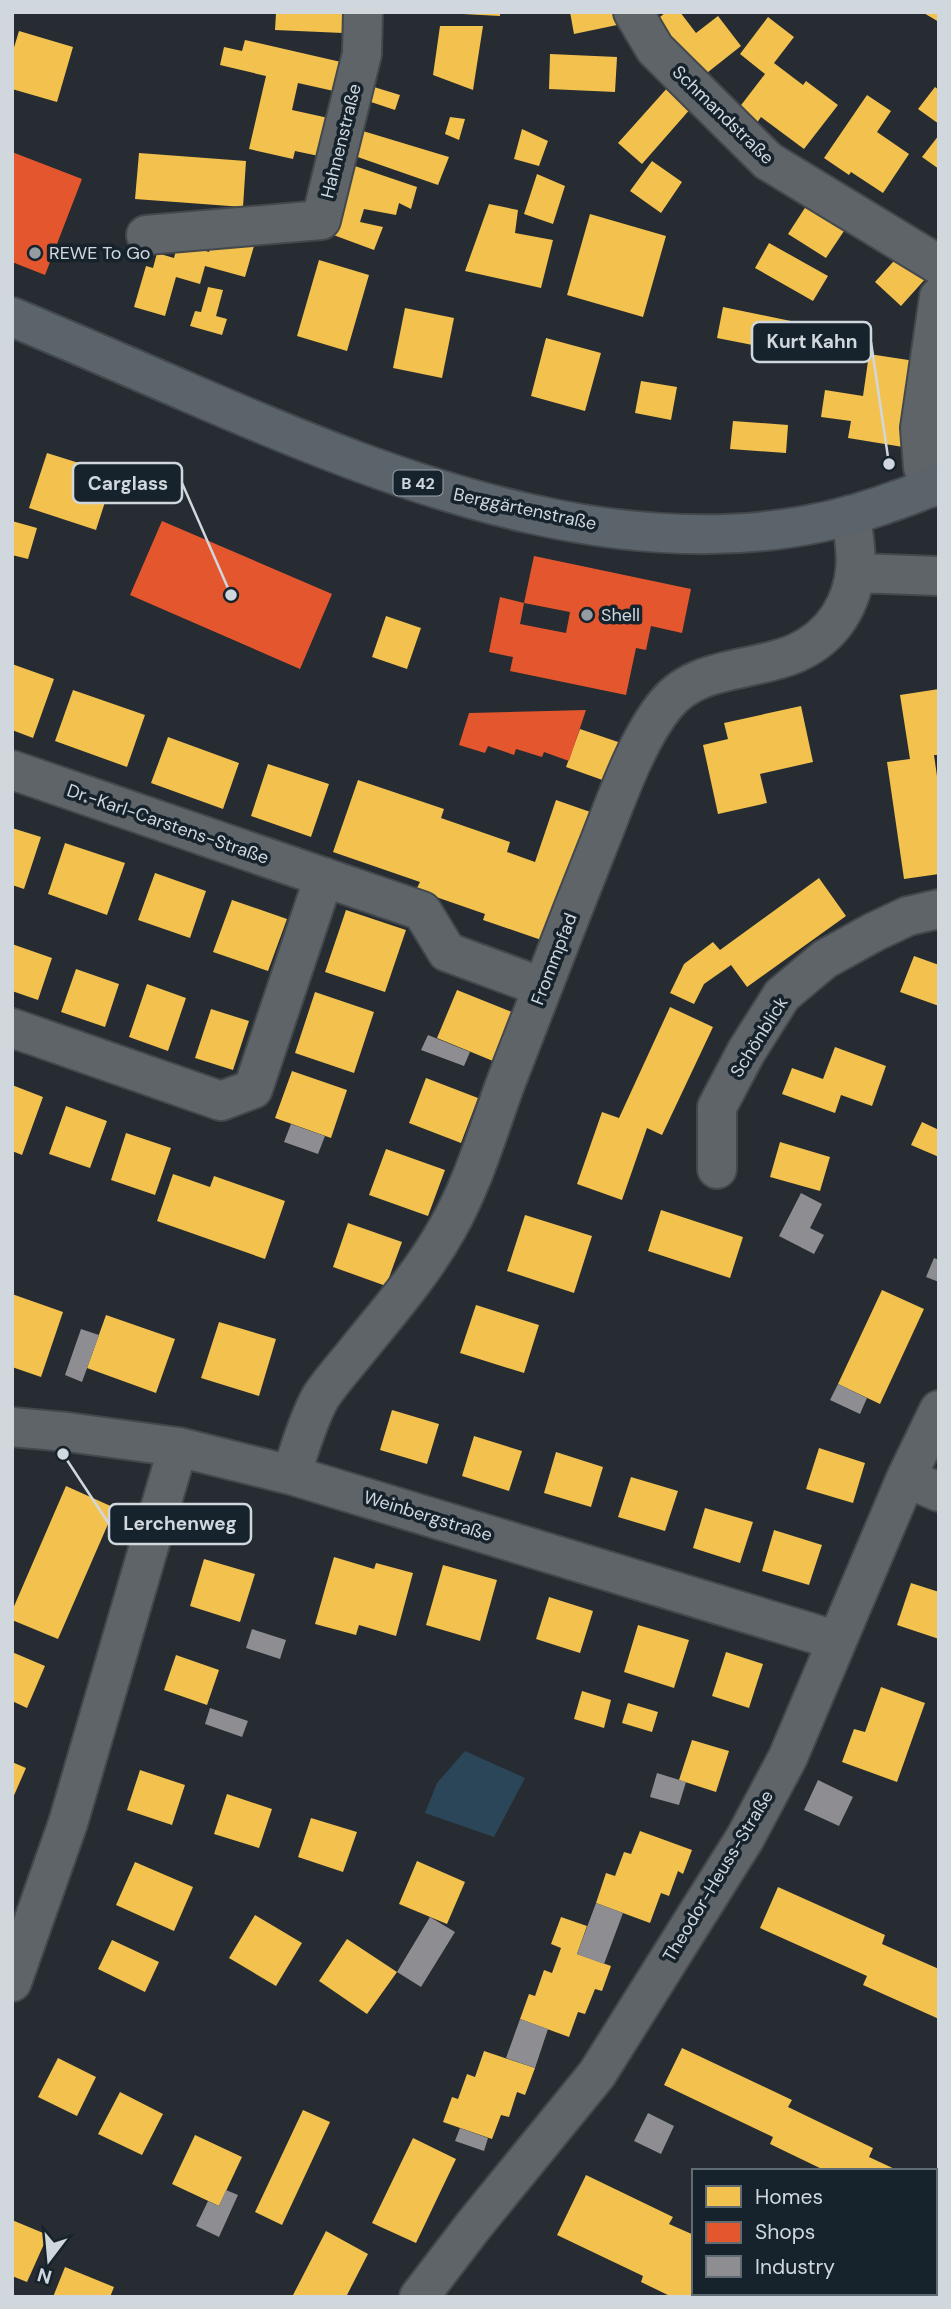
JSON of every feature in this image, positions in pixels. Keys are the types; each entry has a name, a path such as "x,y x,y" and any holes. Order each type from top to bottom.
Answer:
{"main road":[{"name":"Berggärtenstraße","path":"12,317 277,431 403,478 492,505 582,523 624,529 702,534 790,528 850,515 934,485"}],"street":[{"name":"Hahnenstraße","path":"146,235 321,220 362,54 363,12"},
{"name":"Schmandstraße","path":"633,12 654,48 768,161 939,265"},
{"path":"934,485 923,467 920,428 939,297"},
{"name":"Frommpfad","path":"291,1475 306,1429 322,1395 410,1286 449,1226 463,1198 542,988 640,744 660,711 676,694 700,678 778,661 817,643 833,626 852,592 856,573 857,556 850,515"},
{"path":"856,573 939,576"},
{"name":"Dr.-Karl-Carstens-Straße","path":"12,770 422,911 447,951 542,988"},
{"path":"12,1028 221,1101 253,1089 324,877"},
{"name":"Schönblick","path":"717,1169 717,1107 746,1052 782,995 837,952 908,916 939,909"},
{"name":"Theodor-Heuss-Straße","path":"419,2297 597,2074 745,1838 788,1757 835,1640 922,1485 939,1409"},
{"name":"Weinbergstraße","path":"12,1427 178,1447 291,1475 835,1640"},
{"path":"12,1982 68,1823 178,1447"}],"shaded area":[{"path":"465,1751 525,1778 494,1837 425,1813 437,1783"}],"building: Homes":[{"path":"344,12 343,33 275,30 276,13"},
{"path":"500,12 500,16 463,14"},
{"path":"570,12 614,12 617,25 574,34"},
{"path":"666,12 680,12 696,33 718,16 741,46 698,80 654,22"},
{"path":"922,12 939,12 939,22"},
{"path":"768,17 794,37 774,63 803,85 806,81 838,105 804,149 761,117 754,127 735,113 765,74 740,54"},
{"path":"440,26 483,26 473,90 433,75"},
{"path":"19,31 73,47 57,102 12,89 12,54"},
{"path":"245,40 354,65 347,94 298,83 292,110 342,121 333,159 295,151 293,159 249,149 266,76 220,65 224,47 242,51"},
{"path":"550,54 617,57 615,92 549,89"},
{"path":"669,86 692,107 642,164 618,143"},
{"path":"374,87 400,95 395,110 371,102"},
{"path":"935,87 939,90 939,124 918,109"},
{"path":"867,95 891,111 877,132 909,154 883,193 824,158"},
{"path":"450,117 465,119 459,140 445,134"},
{"path":"353,128 449,157 438,185 349,154"},
{"path":"522,129 548,141 539,166 514,159"},
{"path":"939,135 939,169 922,157"},
{"path":"139,153 246,161 243,207 135,199"},
{"path":"652,161 682,182 661,213 630,191"},
{"path":"346,163 417,187 411,209 399,203 396,215 364,209 360,222 383,227 374,250 328,233"},
{"path":"537,174 565,186 553,224 524,214"},
{"path":"810,200 848,225 826,258 788,234"},
{"path":"489,204 518,210 515,233 553,240 541,288 465,271"},
{"path":"590,214 666,236 643,317 567,295"},
{"path":"214,234 254,246 245,277 205,266 200,284 176,277 165,316 134,307 146,266 153,268 157,253 174,258 178,243 209,252"},
{"path":"769,243 828,276 813,301 755,268"},
{"path":"901,253 927,277 901,306 875,282"},
{"path":"319,260 369,275 347,351 297,336"},
{"path":"208,287 223,290 216,316 227,319 222,335 190,326 195,311 201,312"},
{"path":"723,307 805,324 799,354 717,338"},
{"path":"405,308 454,318 442,378 393,368"},
{"path":"546,338 601,353 585,411 531,396"},
{"path":"869,354 915,361 903,447 848,438 851,421 821,417 825,390 863,396"},
{"path":"641,381 677,387 671,420 635,413"},
{"path":"733,421 788,425 786,453 730,449"},
{"path":"47,453 114,474 96,530 29,508"},
{"path":"12,521 37,528 28,559 12,555"},
{"path":"386,616 421,628 407,669 372,657"},
{"path":"12,664 54,679 33,738 12,730"},
{"path":"939,689 939,755 934,755 939,790 939,874 904,879 887,762 910,759 900,695"},
{"path":"73,690 145,715 127,767 55,741"},
{"path":"801,706 813,762 760,774 767,803 718,814 703,745 728,739 724,723"},
{"path":"580,729 621,743 608,782 566,767"},
{"path":"168,737 239,763 223,809 151,783"},
{"path":"268,764 329,784 311,837 251,816"},
{"path":"358,780 444,809 441,818 510,842 507,852 535,862 556,800 599,815 553,944 483,920 485,914 416,890 420,882 333,852"},
{"path":"12,828 41,837 24,889 12,885"},
{"path":"65,843 125,863 107,915 48,894"},
{"path":"155,873 206,891 190,938 138,920"},
{"path":"819,878 846,916 747,987 731,965 704,984 694,1004 670,993 684,964 713,942 720,950"},
{"path":"232,900 287,919 268,971 213,952"},
{"path":"346,910 406,930 385,992 325,972"},
{"path":"12,944 52,958 38,1000 12,991"},
{"path":"914,956 939,965 939,1006 900,992"},
{"path":"76,969 119,984 105,1027 61,1012"},
{"path":"147,984 186,998 168,1051 129,1037"},
{"path":"457,990 512,1012 493,1061 437,1038"},
{"path":"315,992 374,1012 354,1073 295,1053"},
{"path":"670,1007 713,1027 662,1135 647,1128 622,1200 577,1184 602,1112 619,1118"},
{"path":"211,1009 249,1021 233,1070 195,1058"},
{"path":"835,1047 886,1066 872,1106 841,1095 835,1113 782,1094 792,1068 823,1079"},
{"path":"292,1071 347,1090 331,1138 275,1118"},
{"path":"426,1078 478,1098 461,1143 409,1123"},
{"path":"12,1085 43,1097 22,1155 12,1151"},
{"path":"66,1106 107,1121 90,1168 49,1154"},
{"path":"922,1122 939,1130 939,1157 911,1145"},
{"path":"126,1133 171,1148 155,1195 111,1180"},
{"path":"780,1142 830,1157 820,1191 770,1177"},
{"path":"386,1149 445,1170 428,1216 369,1195"},
{"path":"173,1174 210,1187 214,1176 285,1201 265,1259 157,1221"},
{"path":"661,1210 743,1237 730,1278 648,1251"},
{"path":"525,1215 592,1236 574,1293 507,1271"},
{"path":"348,1223 402,1242 386,1286 333,1267"},
{"path":"882,1290 924,1309 880,1404 838,1384"},
{"path":"12,1294 63,1312 41,1377 12,1367"},
{"path":"476,1305 539,1325 524,1373 460,1353"},
{"path":"106,1315 175,1339 156,1393 87,1368"},
{"path":"219,1322 276,1339 259,1396 201,1378"},
{"path":"392,1410 439,1424 427,1464 380,1450"},
{"path":"474,1436 522,1451 509,1491 462,1476"},
{"path":"819,1448 865,1463 853,1503 806,1489"},
{"path":"556,1452 603,1467 591,1507 544,1493"},
{"path":"631,1477 678,1491 665,1531 618,1517"},
{"path":"66,1486 115,1508 58,1639 12,1620 12,1611"},
{"path":"705,1508 753,1522 740,1563 693,1548"},
{"path":"774,1530 822,1545 809,1585 762,1571"},
{"path":"334,1557 374,1569 376,1563 413,1573 396,1636 359,1625 356,1635 315,1624"},
{"path":"204,1559 255,1574 240,1622 190,1606"},
{"path":"443,1565 497,1580 480,1641 426,1625"},
{"path":"911,1583 939,1592 939,1639 897,1625"},
{"path":"549,1597 593,1611 580,1653 536,1639"},
{"path":"638,1625 689,1640 674,1688 624,1672"},
{"path":"12,1652 45,1666 27,1708 12,1701"},
{"path":"726,1652 763,1664 749,1708 712,1696"},
{"path":"176,1655 219,1670 207,1705 164,1690"},
{"path":"881,1687 925,1703 897,1782 842,1762 854,1729 865,1732"},
{"path":"582,1691 611,1700 604,1728 574,1719"},
{"path":"628,1703 658,1712 652,1732 622,1723"},
{"path":"692,1740 729,1751 716,1792 679,1780"},
{"path":"12,1762 26,1768 12,1800"},
{"path":"140,1770 185,1785 172,1825 127,1810"},
{"path":"227,1794 272,1809 259,1848 214,1834"},
{"path":"311,1818 357,1832 343,1872 298,1857"},
{"path":"640,1831 692,1850 683,1874 678,1871 669,1896 661,1893 650,1923 596,1903 606,1873 615,1876 624,1852 631,1854"},
{"path":"417,1861 465,1882 447,1924 399,1904"},
{"path":"135,1862 193,1887 174,1931 116,1905"},
{"path":"778,1887 885,1935 882,1944 939,1969 939,2019 863,1985 867,1976 760,1928"},
{"path":"255,1915 302,1943 276,1986 229,1958"},
{"path":"561,1917 587,1926 577,1954 611,1966 602,1991 595,1989 585,2014 578,2012 569,2037 520,2019 529,1994 535,1996 544,1970 552,1973 561,1948 551,1944"},
{"path":"347,1939 397,1972 367,2014 319,1981"},
{"path":"112,1940 159,1962 145,1992 98,1969"},
{"path":"682,2048 792,2100 788,2107 873,2148 869,2157 895,2169 822,2169 770,2144 773,2137 664,2085"},
{"path":"484,2051 535,2068 525,2095 517,2092 509,2117 501,2115 492,2139 443,2122 452,2097 458,2099 467,2074 475,2077"},
{"path":"58,2058 96,2077 77,2116 38,2097"},
{"path":"120,2092 163,2114 142,2155 98,2134"},
{"path":"303,2110 330,2122 282,2225 255,2212"},
{"path":"195,2135 242,2157 219,2206 172,2184"},
{"path":"413,2138 456,2159 416,2243 372,2223"},
{"path":"586,2175 673,2217 669,2224 692,2234 692,2295 807,2297 672,2297 641,2282 643,2276 557,2235"},
{"path":"12,2220 48,2235 27,2282 12,2276"},
{"path":"326,2231 368,2254 346,2297 292,2297"},
{"path":"65,2267 114,2287 110,2297 53,2297"}],"building: Shops":[{"path":"12,152 82,179 45,275 12,262"},
{"path":"162,521 332,594 300,669 130,595"},
{"path":"534,556 691,589 682,633 651,626 646,650 636,648 626,695 510,671 513,657 489,652 500,597 524,603","holes":["524,603 570,612 566,633 520,624"]},
{"path":"586,710 569,761 544,752 542,757 516,749 514,755 488,746 485,753 459,745 469,713"}],"building: Industry":[{"path":"428,1035 470,1052 464,1066 421,1050"},
{"path":"291,1124 325,1136 318,1154 284,1142"},
{"path":"801,1193 822,1204 810,1228 824,1235 814,1254 779,1236"},
{"path":"934,1258 939,1260 939,1282 926,1277"},
{"path":"81,1329 99,1335 82,1382 65,1375"},
{"path":"838,1384 867,1398 860,1414 830,1400"},
{"path":"252,1629 286,1640 280,1659 246,1648"},
{"path":"210,1708 248,1721 242,1737 205,1724"},
{"path":"657,1773 686,1782 679,1805 650,1797"},
{"path":"818,1780 853,1797 839,1826 804,1810"},
{"path":"596,1903 623,1913 604,1964 577,1954"},
{"path":"430,1917 455,1932 421,1987 397,1972"},
{"path":"520,2019 548,2029 535,2068 506,2058"},
{"path":"648,2113 674,2126 661,2154 634,2141"},
{"path":"460,2128 488,2138 484,2151 455,2141"},
{"path":"226,2190 238,2195 219,2237 196,2226 208,2201 219,2206"},
{"path":"876,2295 906,2295 905,2297 875,2297"}],"place":[{"name":"REWE To Go","path":"35,253"},
{"name":"Kurt Kahn","path":"889,464"},
{"name":"Carglass","path":"231,595"},
{"name":"Shell","path":"587,615"},
{"name":"Lerchenweg","path":"63,1454"}]}
